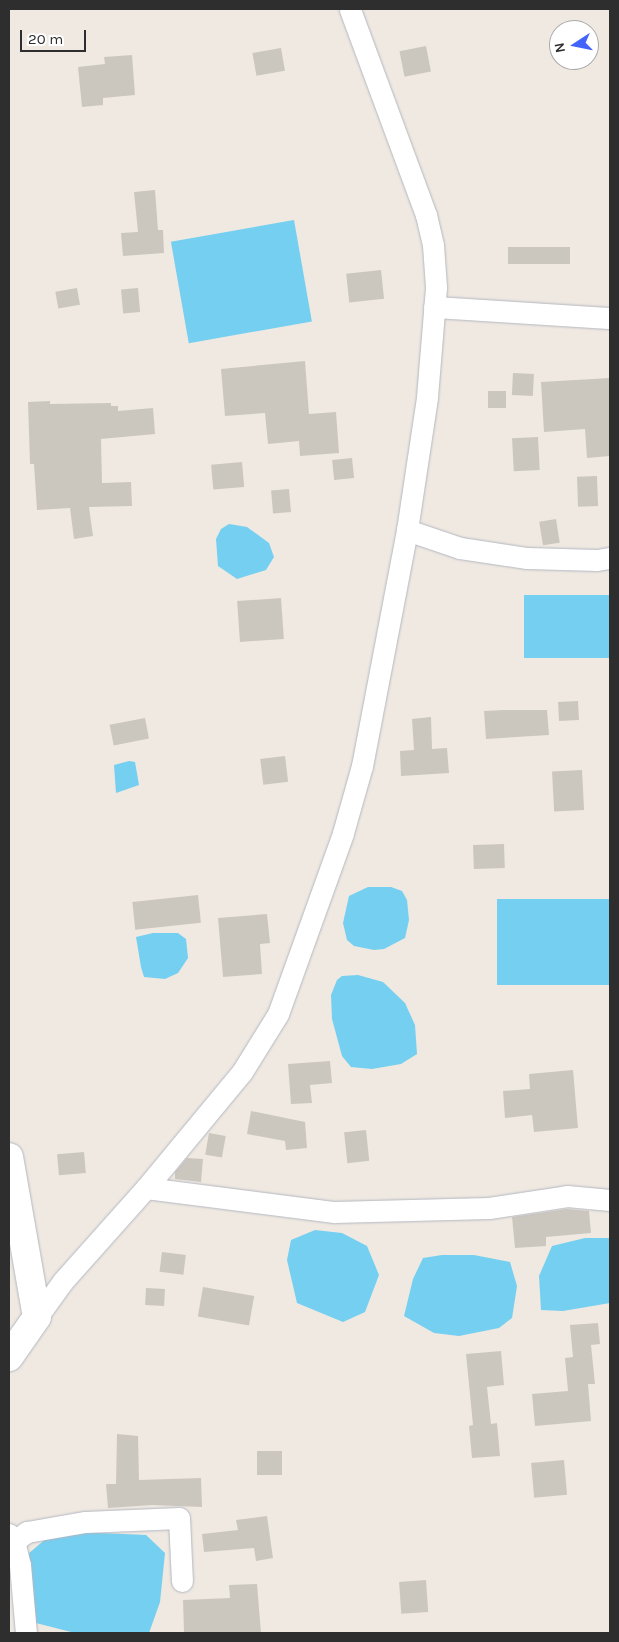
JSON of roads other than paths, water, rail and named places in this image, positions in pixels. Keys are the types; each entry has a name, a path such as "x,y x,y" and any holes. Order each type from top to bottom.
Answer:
{"street":[{"path":"9,1357 63,1281 146,1188 242,1072 278,1014 343,833 362,766 407,530 428,397 434,307 433,245 426,215 350,9"},
{"path":"434,307 610,318"},
{"path":"407,530 460,548 526,558 597,560 610,558"},
{"path":"9,1156 37,1316"},
{"path":"146,1188 334,1212 489,1208 567,1196 610,1200"},
{"path":"26,1633 20,1565 11,1537 27,1532 85,1522 179,1518 182,1581"}],"water":[{"path":"294,220 312,321 189,343 171,242"},
{"path":"229,524 247,527 269,543 274,557 266,570 237,579 218,566 216,539 221,529"},
{"path":"524,595 610,595 610,658 524,658"},
{"path":"129,761 135,762 139,785 116,793 114,765"},
{"path":"368,887 391,887 402,891 407,900 409,920 405,938 384,949 374,950 354,946 347,940 343,923 349,896"},
{"path":"497,899 610,899 610,985 497,985"},
{"path":"153,933 178,933 186,939 188,958 178,973 165,979 144,977 141,967 136,937"},
{"path":"358,975 383,982 405,1003 415,1025 417,1054 401,1064 372,1069 351,1067 342,1056 332,1019 331,995 337,980 342,976"},
{"path":"315,1230 342,1233 367,1246 379,1275 365,1312 343,1322 297,1303 287,1260 291,1240"},
{"path":"585,1238 610,1238 610,1303 563,1311 541,1310 539,1276 552,1246"},
{"path":"442,1255 474,1255 510,1262 517,1286 512,1318 499,1328 459,1336 434,1333 404,1316 413,1279 423,1258"},
{"path":"55,1531 146,1535 165,1553 160,1602 149,1633 75,1633 36,1623 28,1554"}]}
